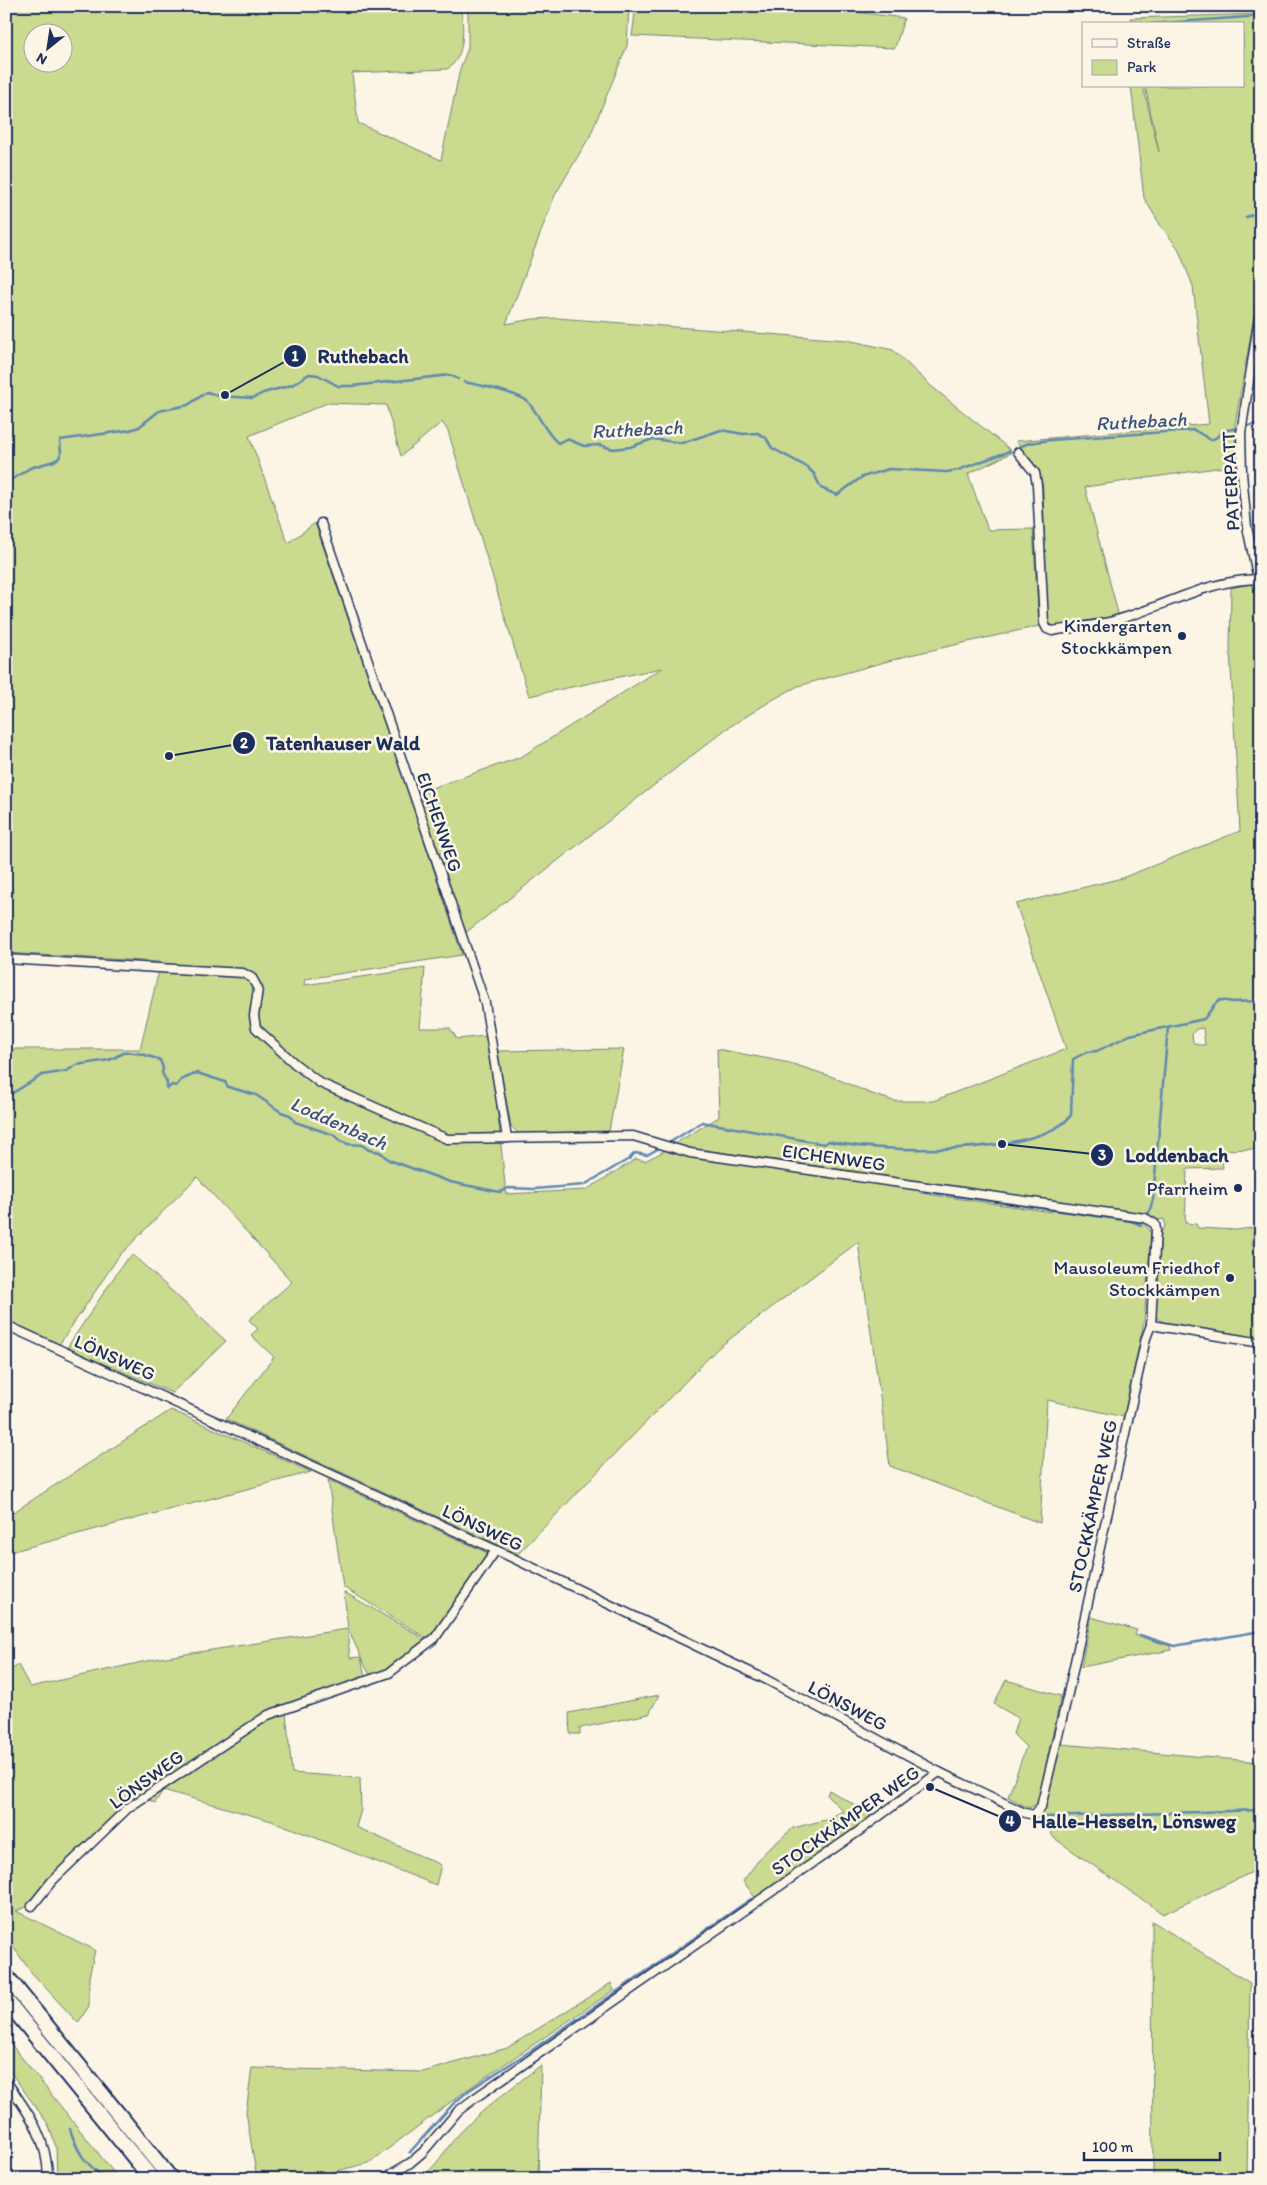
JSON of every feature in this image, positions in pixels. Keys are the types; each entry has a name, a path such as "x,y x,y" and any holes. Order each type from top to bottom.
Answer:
{"highway":[{"path":"6,1976 171,2179"},
{"path":"6,2000 152,2179"}],"street":[{"name":"PATERPATT","path":"1261,306 1241,433 1242,473 1247,527 1261,594"},
{"path":"1018,452 1035,473 1044,624 1047,629 1052,631 1119,620 1211,586 1231,581 1259,579"},
{"name":"EICHENWEG","path":"321,523 485,1003 507,1138"},
{"name":"EICHENWEG","path":"6,959 243,973 252,978 258,989 254,1016 256,1028 294,1063 320,1083 447,1139 632,1136 690,1153 1145,1218 1154,1224 1151,1325"},
{"name":"LÖNSWEG","path":"6,1325 496,1550 766,1680 939,1772"},
{"path":"1151,1325 1261,1343"},
{"name":"STOCKKÄMPER WEG","path":"384,2179 416,2158 458,2111 475,2098 859,1831 939,1772 1029,1815 1034,1815 1041,1807 1067,1698 1146,1338 1151,1325"},
{"name":"LÖNSWEG","path":"32,1906 52,1881 128,1808 268,1715 389,1673 435,1638 496,1550"},
{"path":"6,2081 35,2122 48,2167 48,2179"}],"green space":[{"path":"6,6 461,6 463,31 461,49 458,57 447,69 352,73 358,123 441,160 460,69 468,48 468,6 629,6 627,46 590,136 555,195 506,324 533,319 557,318 847,340 893,350 931,386 1013,452 968,474 988,530 1033,529 1039,626 910,655 798,686 726,729 464,934 417,793 521,757 662,668 529,696 448,431 442,422 401,456 386,405 327,403 249,436 288,543 315,523 407,788 462,955 305,979 304,985 425,968 420,1028 450,1028 457,1039 486,1036 494,1078 506,1194 586,1190 636,1159 645,1161 666,1150 698,1159 920,1188 920,1193 1052,1212 1053,1208 1139,1221 1147,1228 1151,1235 1144,1322 1124,1417 1047,1400 1040,1523 890,1466 858,1242 718,1348 518,1554 226,1419 274,1357 251,1335 258,1329 249,1320 292,1282 197,1177 119,1256 59,1345 6,1320 6,1049 140,1049 161,962 6,953"},
{"path":"636,6 806,6 904,18 895,48 632,36"},
{"path":"1261,14 1261,278 1235,424 1237,465 1085,487 1119,617 1053,626 1047,620 1043,488 1040,473 1016,441 1209,424 1193,286 1178,248 1161,226 1144,198 1131,88 1143,88 1159,152 1145,88 1244,88 1244,22 1131,22 1130,18"},
{"path":"1250,584 1254,587 1261,587 1261,1149 1221,1150 1223,1168 1187,1169 1185,1223 1196,1224 1198,1228 1236,1230 1259,1227 1259,1230 1253,1232 1252,1244 1255,1246 1258,1244 1258,1241 1261,1241 1261,1339 1163,1322 1157,1318 1155,1310 1161,1232 1165,1226 1164,1219 1158,1220 1148,1215 692,1149 674,1144 719,1117 717,1049 790,1063 833,1077 869,1093 894,1101 933,1101 1066,1049 1016,904 1122,878 1240,831 1230,651 1231,588","holes":["1203,1028 1205,1045 1198,1045 1193,1042 1192,1034 1196,1029"]},
{"path":"624,1049 609,1131 519,1134 511,1126 497,1051"},
{"path":"133,1255 226,1341 172,1393 71,1350 68,1346 125,1261"},
{"path":"171,1410 311,1472 6,1553 6,1517"},
{"path":"328,1480 490,1554 428,1639 343,1587"},
{"path":"344,1592 425,1639 388,1670 371,1677 361,1658 365,1676 287,1705 286,1712 292,1773 360,1778 361,1810 356,1827 441,1865 436,1885 275,1822 163,1790 155,1803 145,1798 128,1806 30,1906 16,1911 95,1950 89,1977 89,2006 78,2023 31,1972 6,1937 6,1674 18,1665 30,1687 160,1658 347,1629 350,1658 361,1657 348,1629"},
{"path":"1091,1617 1137,1630 1135,1635 1170,1646 1171,1650 1081,1667"},
{"path":"1006,1680 1061,1696 1038,1803 1029,1808 1008,1797 1026,1747 1013,1734 1018,1718 994,1704"},
{"path":"659,1695 649,1714 580,1728 580,1734 570,1734 569,1713"},
{"path":"1061,1744 1261,1762 1261,1868 1163,1914 1054,1838 1041,1816"},
{"path":"829,1790 873,1816 756,1899 743,1881 763,1854 793,1828 825,1820 843,1811 827,1795"},
{"path":"1152,1921 1250,1983 1247,2179 1153,2179"},
{"path":"611,1983 614,1990 468,2089 369,2163 332,2172 282,2179 257,2179 246,2112 252,2068 423,2072 507,2048"},
{"path":"6,2038 119,2179 57,2179 56,2147 48,2124 6,2066"},
{"path":"541,2065 538,2178 611,2176 611,2179 419,2179 425,2175 458,2135 477,2116"}],"waterway":[{"path":"1178,22 1261,16"},
{"path":"1246,217 1261,212"},
{"name":"Ruthebach","path":"6,483 30,468 59,458 61,453 60,440 130,430 139,427 159,411 188,405 207,392 219,396 253,398 263,393 292,385 309,374 318,375 338,386 450,375 458,379"},
{"name":"Ruthebach","path":"464,382 498,390 524,399 532,407 549,434 558,443 567,439 584,446 600,445 613,449 630,447 653,439 682,443 721,430 743,434 758,433 766,438 772,448 807,467 814,474 821,488 837,495 862,477 889,469 947,472 958,470 1010,451"},
{"name":"Ruthebach","path":"1019,447 1029,443 1051,440 1194,430 1211,440 1223,431 1261,423"},
{"name":"Loddenbach","path":"669,1143 702,1122 824,1144 829,1141 882,1148 956,1148 994,1145 1028,1138 1054,1129 1071,1115 1073,1059 1087,1052 1097,1051 1130,1035 1204,1019 1220,1000 1233,1002 1261,1001"},
{"path":"1149,1213 1153,1199 1168,1027"},
{"name":"Loddenbach","path":"6,1097 42,1075 67,1071 76,1065 109,1060 126,1052 142,1054 160,1060 163,1068 162,1073 167,1082 167,1089 172,1085 176,1086 181,1080 197,1073 225,1082 228,1087 256,1095 281,1112 290,1115 295,1122 334,1135 340,1141 348,1144 362,1145 369,1150 380,1152 389,1160 450,1182 500,1192 508,1188 534,1189 584,1185 629,1159 635,1153 647,1155 661,1147"},
{"path":"920,1191 1131,1221 1141,1225"},
{"path":"1140,1635 1174,1646 1261,1631"},
{"path":"1045,1817 1261,1810"},
{"path":"410,2152 453,2104 468,2091 532,2050 751,1899"},
{"path":"70,2129 76,2146 83,2157 105,2179"}],"place":[{"name":"Ruthebach","path":"225,395"},
{"name":"Kindergarten Stockkämpen","path":"1182,636"},
{"name":"Tatenhauser Wald","path":"169,756"},
{"name":"Loddenbach","path":"1002,1144"},
{"name":"Pfarrheim","path":"1238,1188"},
{"name":"Mausoleum Friedhof Stockkämpen","path":"1230,1278"},
{"name":"Halle-Hesseln, Lönsweg","path":"930,1787"}]}
